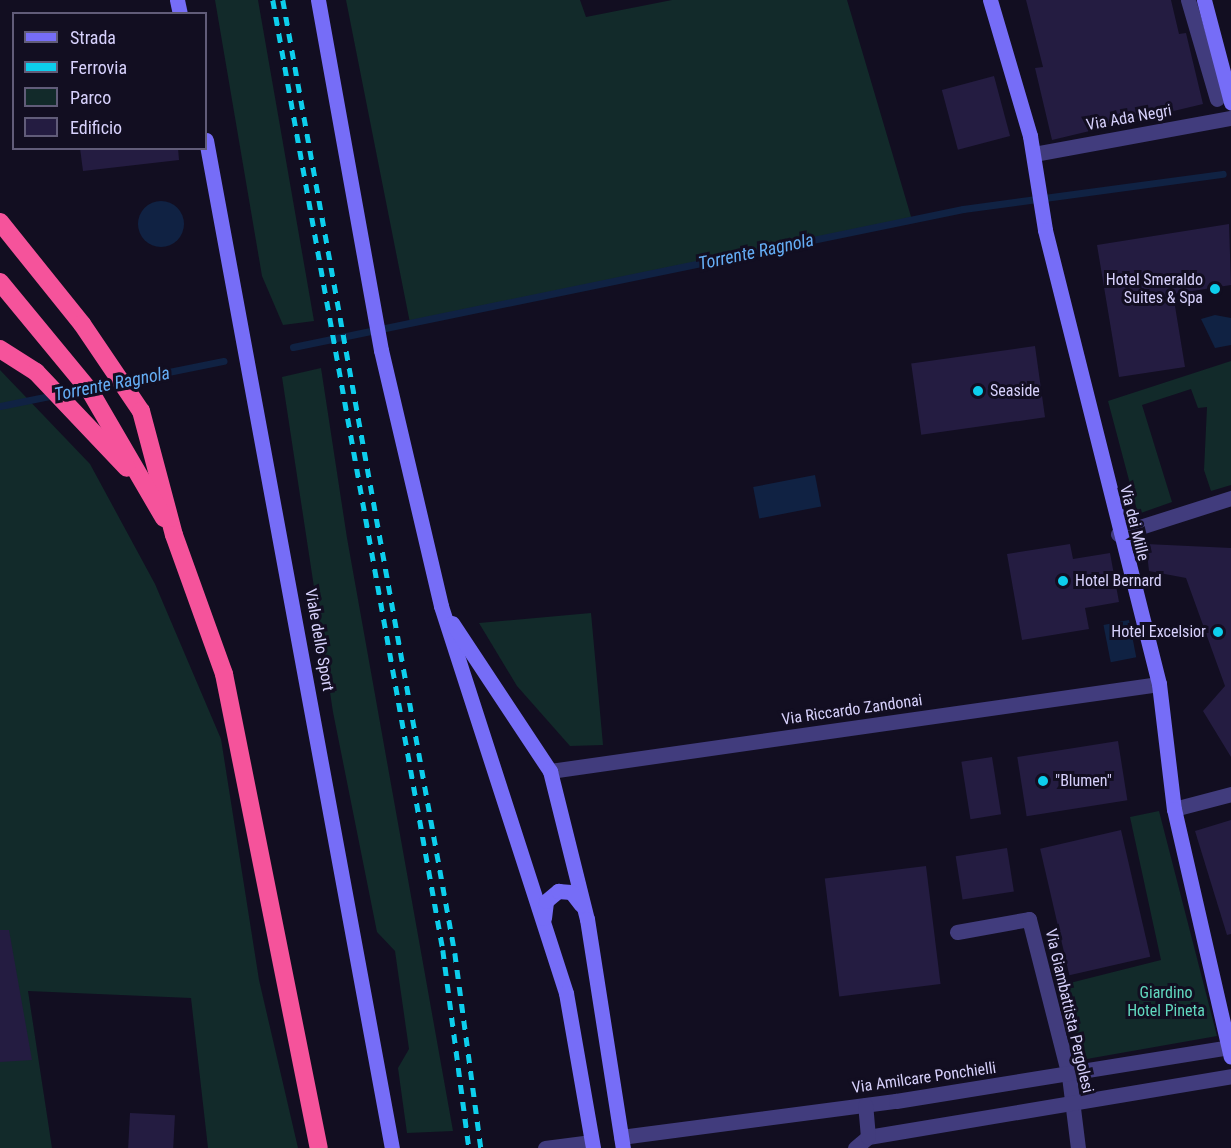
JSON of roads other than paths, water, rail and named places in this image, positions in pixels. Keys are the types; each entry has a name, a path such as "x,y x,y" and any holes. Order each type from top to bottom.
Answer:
{"highway":[{"path":"0,222 82,324 141,411 174,535 224,674 319,1148"},
{"path":"0,282 90,391 174,535"},
{"path":"0,348 36,372 143,485"}],"street":[{"path":"318,0 381,350 441,606 566,993 593,1145 545,1148"},
{"name":"Via dei Mille","path":"990,0 1034,154 1045,230 1118,534 1159,684 1174,809 1230,1051"},
{"path":"1188,0 1224,101"},
{"path":"1204,0 1224,101"},
{"name":"Via Ada Negri","path":"1034,154 1231,118"},
{"name":"Viale dello Sport","path":"207,145 392,1148"},
{"path":"1118,534 1231,498"},
{"path":"441,606 550,771 587,919 622,1142"},
{"name":"Via Riccardo Zandonai","path":"550,771 1159,684"},
{"path":"1174,809 1231,794"},
{"path":"543,924 546,901 562,890 578,898 587,919"},
{"name":"Via Giambattista Pergolesi","path":"957,932 1029,919 1069,1076 1078,1148"},
{"name":"Via Amilcare Ponchielli","path":"622,1142 1230,1051"},
{"path":"855,1148 868,1137 1072,1105 1231,1076"},
{"path":"865,1105 868,1137"}],"water":[{"path":"161,201 170,202 177,208 183,215 183,233 177,240 170,246 161,247 152,246 145,240 139,233 138,224 139,215 145,208 152,202"},
{"path":"1215,315 1231,318 1231,345 1215,348 1201,319"},
{"path":"815,475 821,506 759,518 753,487"},
{"path":"1129,620 1136,657 1111,662 1103,625"}],"waterway":[{"name":"Torrente Ragnola","path":"293,347 963,209 1223,174"},
{"name":"Torrente Ragnola","path":"0,406 224,361"}],"railway":[{"path":"273,0 443,950 469,1148"},
{"path":"283,0 455,953 481,1148"}],"place":[{"name":"Hotel Smeraldo Suites & Spa","path":"1215,289"},
{"name":"Seaside","path":"978,391"},
{"name":"Hotel Bernard","path":"1063,581"},
{"name":"Hotel Excelsior","path":"1218,632"},
{"name":"\"Blumen\"","path":"1043,781"}],"park label":[{"name":"Giardino Hotel Pineta","path":"1166,1002"}]}
